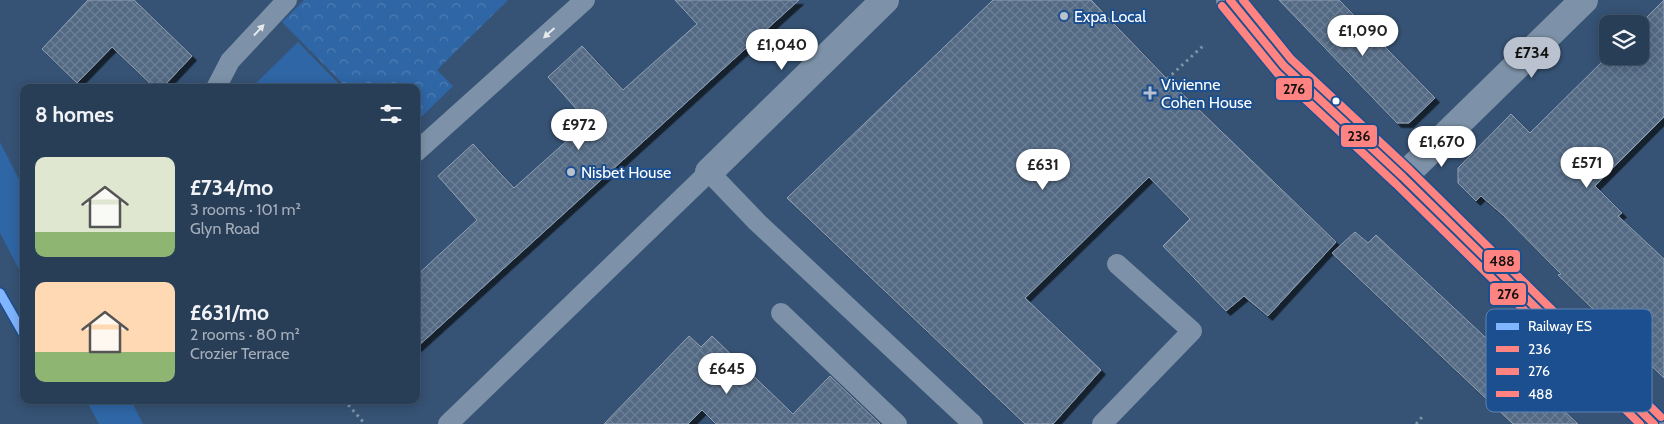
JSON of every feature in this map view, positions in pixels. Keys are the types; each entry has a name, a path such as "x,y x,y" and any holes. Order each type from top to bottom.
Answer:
{"highway":[{"path":"1230,0 1284,66 1403,177 1537,309"},
{"path":"1642,412 1654,424"}],"street":[{"path":"708,172 885,0"},
{"path":"1403,177 1584,0"}],"lane":[{"path":"218,84 230,61 287,0"},
{"path":"420,148 585,0"},
{"path":"448,424 708,172 757,222 973,424"},
{"path":"1102,424 1192,331 1118,264"},
{"path":"781,313 897,424"}],"path":[{"path":"1167,78 1204,46"},
{"path":"348,404 365,424"},
{"path":"1416,424 1422,417"}],"green space":[{"path":"304,0 508,0 437,70 453,86 420,118 420,84 343,84 282,22"},
{"path":"298,42 339,84 255,84"},
{"path":"0,142 20,181 20,271 0,233"},
{"path":"88,404 133,404 143,424 99,424"}],"building":[{"path":"88,0 134,0 192,56 166,84 151,84 112,47 77,83 42,49"},
{"name":"Nisbet House","path":"675,0 799,0 420,344 420,272 477,220 438,176 473,144 514,188 588,122 548,77 582,46 623,90 697,24"},
{"path":"993,0 1091,0 1167,79 1336,242 1268,316 1244,296 1226,311 1163,246 1190,219 1149,177 1025,298 1101,370 1053,424 1025,424 787,198"},
{"path":"1279,0 1339,0 1435,98 1409,123 1397,123"},
{"path":"1664,0 1664,117 1595,186 1622,213 1618,216 1664,259 1664,378 1652,366 1652,309 1593,309 1558,275 1561,274 1503,215 1481,196 1476,201 1458,183 1458,168 1511,114 1530,133 1599,65 1649,65 1649,15"},
{"path":"1355,232 1368,243 1376,235 1486,338 1486,398 1332,253"},
{"path":"689,336 701,347 712,336 793,414 830,376 880,424 716,424 702,410 688,424 604,424"},
{"path":"1500,412 1565,412 1578,424 1513,424"}],"rail line":[{"name":"ES","path":"0,293 20,328"}],"transit line":[{"name":"236","path":"1230,0 1284,66 1403,177 1537,309"},
{"name":"488","path":"1243,0 1291,59 1410,170 1551,309"},
{"name":"276","path":"1222,6 1277,73 1396,184 1523,309"},
{"name":"488","path":"1652,408 1661,417"},
{"name":"276","path":"1628,412 1640,424"},
{"name":"236","path":"1642,412 1654,424"}],"place":[{"name":"Expa Local","path":"1064,16"},
{"name":"Vivienne Cohen House","path":"1150,93"},
{"name":"Nisbet House","path":"571,172"}]}
